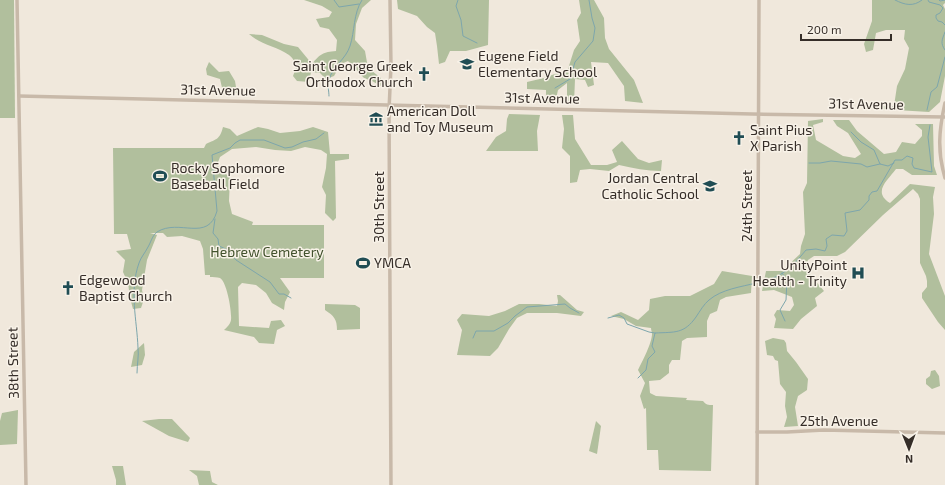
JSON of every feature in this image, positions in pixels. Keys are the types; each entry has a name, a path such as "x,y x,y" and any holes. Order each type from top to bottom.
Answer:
{"street":[{"name":"38th Street","path":"17,0 26,485"},
{"name":"30th Street","path":"390,0 391,66 389,105 391,485"},
{"name":"24th Street","path":"757,485 759,0"},
{"name":"31st Avenue","path":"19,96 758,114 943,117"},
{"path":"945,103 939,146 940,161 945,178"},
{"name":"25th Avenue","path":"757,432 824,430 945,433"}],"green space":[{"path":"0,0 14,0 15,118 0,118"},
{"path":"304,0 371,0 362,8 356,24 355,40 365,51 368,68 381,78 381,86 364,78 348,61 341,64 334,76 326,79 320,73 311,72 309,82 297,81 293,76 297,65 290,56 279,49 259,41 249,34 262,35 284,44 298,47 312,64 322,54 336,51 337,40 329,29 320,27 316,19 329,17 332,12 322,6"},
{"path":"397,0 489,0 488,45 466,51 450,51 445,62 439,64 435,33 417,16 398,9"},
{"path":"579,0 594,0 604,18 605,38 609,49 634,80 643,103 625,101 624,86 608,63 591,62 594,85 588,87 585,80 575,79 574,104 567,104 567,83 558,90 555,103 546,103 546,90 527,89 527,82 544,78 568,69 574,50 580,41 577,20 581,13"},
{"path":"872,0 945,0 943,5 945,9 945,76 940,102 929,112 880,109 881,106 894,106 897,86 905,69 909,48 904,39 905,30 886,30 876,33 873,50 866,52 864,44 872,21"},
{"path":"209,62 219,72 229,71 235,81 237,93 223,92 220,79 207,75 206,69"},
{"path":"509,114 540,115 537,131 538,151 486,151 496,137 506,131"},
{"path":"562,115 573,115 575,139 591,165 607,165 617,162 612,150 622,141 638,159 649,163 662,160 661,171 645,170 619,165 609,171 590,169 580,170 577,182 570,183 570,156 562,148 564,129"},
{"path":"823,119 823,122 813,125 816,140 843,156 855,158 861,154 848,133 837,126 833,120 849,120 857,131 884,154 896,152 902,142 915,144 922,136 922,130 915,124 933,124 934,166 937,175 912,175 903,169 896,169 883,186 882,195 890,203 910,184 935,187 933,197 934,214 929,254 945,296 945,330 922,298 922,293 927,287 927,281 920,263 920,199 918,194 913,189 883,215 845,252 837,256 814,256 808,260 806,266 808,272 824,291 815,298 817,306 801,319 793,329 774,328 776,319 774,315 777,310 790,311 794,305 792,297 774,290 762,291 766,271 782,271 800,254 805,234 803,192 807,183 808,121"},
{"name":"Hebrew Cemetery","path":"223,127 230,129 237,136 258,127 280,133 300,131 313,127 328,132 330,154 349,154 349,159 335,161 336,218 333,221 325,213 326,195 322,187 327,154 321,150 305,147 291,151 256,147 232,149 220,157 217,165 230,178 229,201 232,214 253,222 252,225 324,225 324,278 280,278 290,292 285,302 284,310 272,303 266,293 256,285 242,283 238,287 239,326 269,328 271,321 281,320 285,326 277,330 274,344 259,343 254,337 224,330 229,325 231,320 227,291 223,281 220,278 205,275 203,249 200,241 182,236 167,237 163,233 150,233 157,235 147,260 142,290 144,299 141,308 133,309 128,283 123,272 125,260 116,251 131,249 127,234 114,234 113,148 204,148 206,144 215,140 221,134"},
{"path":"722,271 752,276 751,293 726,297 720,300 717,311 710,314 707,321 707,337 687,338 682,341 680,360 672,360 669,365 669,373 660,380 649,381 650,393 656,396 687,398 686,400 703,401 707,404 713,405 711,471 659,470 658,450 647,450 646,408 644,409 640,396 645,383 638,370 652,338 651,328 636,326 624,319 611,316 621,312 638,320 649,310 650,299 665,296 690,296 714,284"},
{"path":"557,295 560,295 577,310 584,312 581,316 557,313 527,313 517,318 498,348 490,356 457,355 462,330 457,320 462,314 489,316 505,311 519,304 557,306"},
{"path":"325,304 355,305 360,308 360,329 337,330 336,320 325,310"},
{"path":"773,338 784,340 787,351 808,379 807,390 798,396 795,407 798,426 784,427 787,417 785,406 786,392 780,384 778,361 775,360 773,356 767,355 765,341"},
{"path":"144,343 145,355 142,365 131,367 134,352"},
{"path":"935,370 939,376 940,386 932,389 926,384 926,379 930,376 931,371"},
{"path":"18,410 17,444 0,445 0,421 2,413"},
{"path":"172,419 190,438 188,442 169,436 142,421"},
{"path":"596,421 601,426 597,454 589,451"},
{"path":"112,466 123,466 126,485 116,485"},
{"path":"189,470 210,471 212,482 218,485 199,485 197,476"}],"waterway":[{"path":"334,0 339,7 359,4"},
{"path":"329,96 328,82 333,71 348,51 352,40 357,11 362,0"},
{"path":"458,0 456,6 461,20 463,36 477,43"},
{"path":"555,88 570,79 575,62 593,41 595,28 589,0"},
{"path":"895,0 909,4 915,4 922,0"},
{"path":"928,0 929,2 940,5 943,8 940,13 936,15 936,18 945,25"},
{"path":"939,0 945,0"},
{"path":"945,32 942,41 942,45 945,50"},
{"path":"927,110 931,92 937,87 945,57"},
{"path":"759,282 774,278 786,271 806,250 816,249 825,251 827,246 826,239 832,235 844,236 847,231 845,213 860,210 869,200 869,196 872,192 877,191 895,160 902,160 907,156 913,158 912,164 914,168 932,172 928,137 930,125"},
{"path":"851,132 861,142 874,150 880,164 888,166 894,163"},
{"path":"137,373 138,351 134,306 134,284 139,263 157,232 166,228 174,227 200,228 207,226 213,221 217,211 212,155 230,148 240,140 264,140 285,148 316,139 324,133"},
{"path":"809,163 831,161 861,164 867,167 880,164"},
{"path":"215,219 213,233 218,239 219,246 228,250 236,260 270,282 279,294 284,294 291,298"},
{"path":"782,273 787,280 786,300 780,310 785,321"},
{"path":"638,378 646,370 648,359 655,352 652,346 655,333 674,332 683,329 692,323 705,304 714,296 732,289 756,283"},
{"path":"473,338 476,331 494,331 508,323 527,307 565,304 579,313"},
{"path":"608,318 619,315 624,318 627,324 655,333"}],"place":[{"name":"Eugene Field Elementary School","path":"467,64"},
{"name":"Saint George Greek Orthodox Church","path":"424,74"},
{"name":"American Doll and Toy Museum","path":"376,119"},
{"name":"Saint Pius X Parish","path":"739,138"},
{"name":"Rocky Sophomore Baseball Field","path":"160,176"},
{"name":"Jordan Central Catholic School","path":"710,186"},
{"name":"YMCA","path":"363,263"},
{"name":"UnityPoint Health - Trinity","path":"858,273"},
{"name":"Edgewood Baptist Church","path":"68,288"}]}
